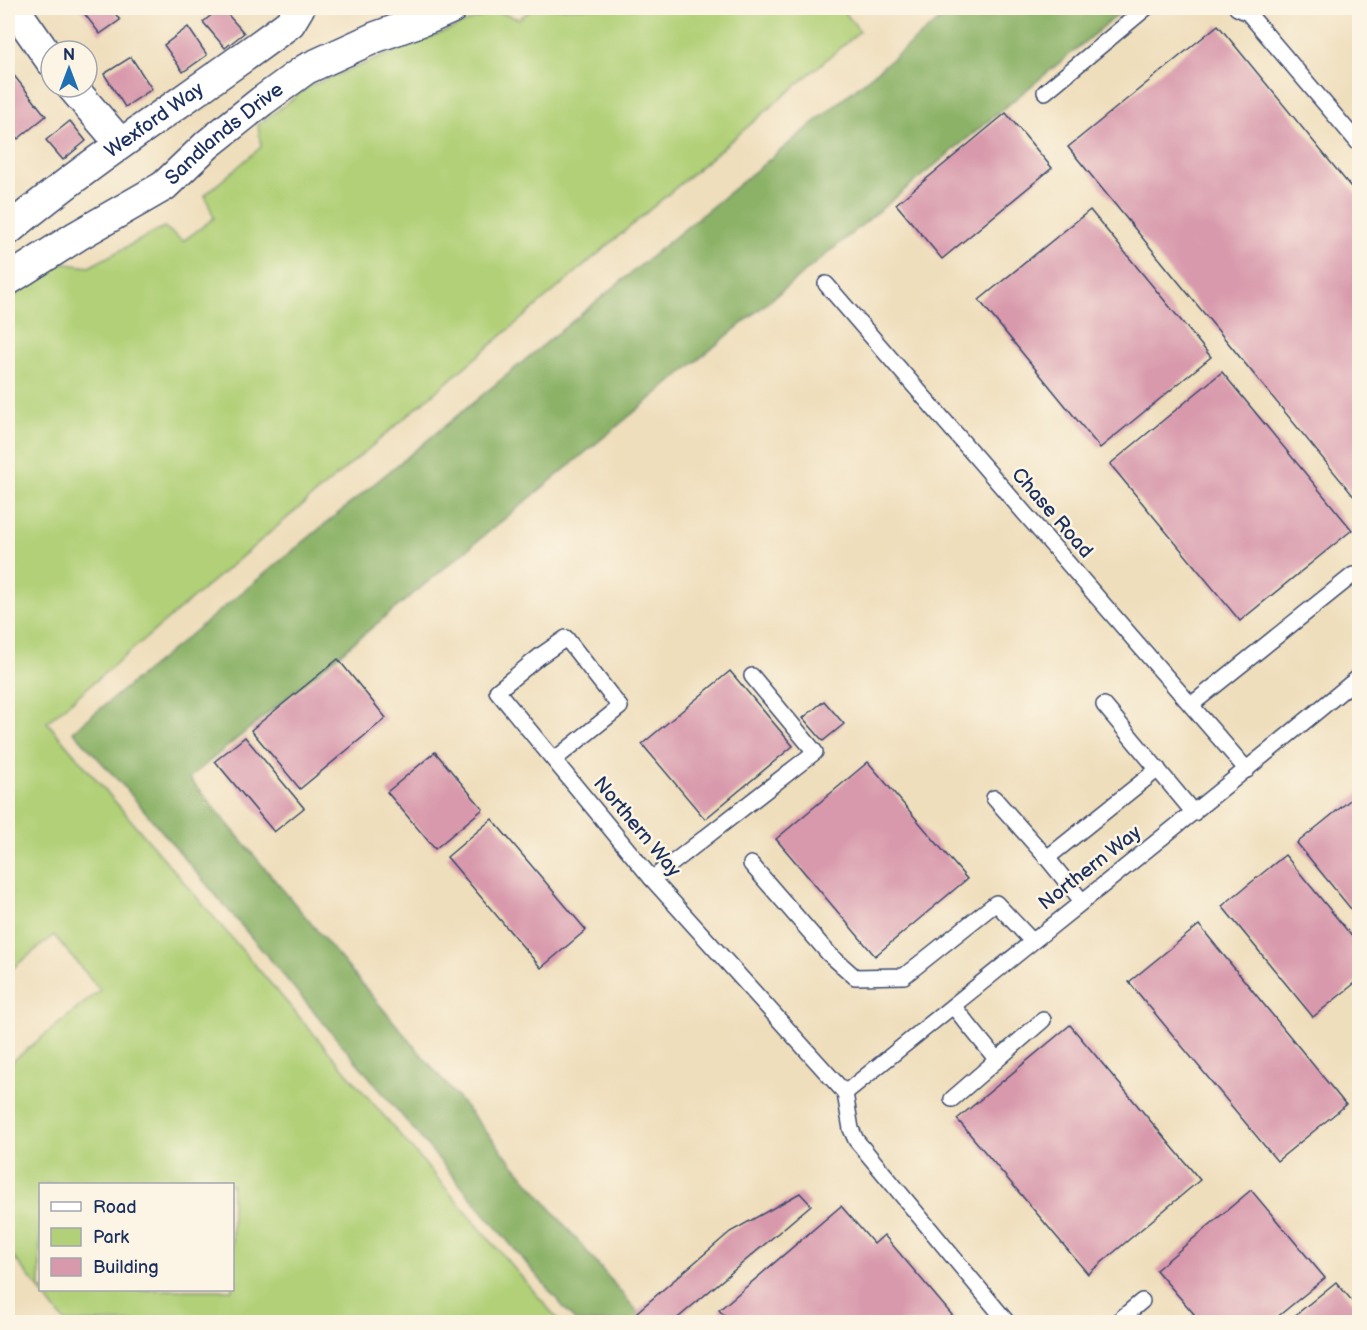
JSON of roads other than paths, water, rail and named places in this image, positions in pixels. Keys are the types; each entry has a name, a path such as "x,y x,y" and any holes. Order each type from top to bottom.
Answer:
{"street":[{"path":"14,8 39,44"},
{"name":"Wexford Way","path":"8,230 120,143 290,23 299,8"},
{"name":"Sandlands Drive","path":"8,280 164,186 208,144 306,69 376,37 452,8"},
{"path":"82,99 120,143"}],"lane":[{"path":"1045,92 1146,8"},
{"path":"1237,8 1248,13 1359,145"},
{"name":"Chase Road","path":"826,284 1247,770"},
{"path":"1191,705 1353,575"},
{"name":"Northern Way","path":"554,760 620,707 566,638 497,691 652,879 846,1093 1247,770 1359,676"},
{"path":"652,879 815,752 752,676"},
{"path":"1104,705 1194,813"},
{"path":"1047,858 1158,769"},
{"path":"994,798 1082,901"},
{"path":"751,864 829,954 855,977 904,976 996,903 1032,941"},
{"path":"953,1006 997,1060"},
{"path":"952,1099 1043,1020"},
{"path":"846,1093 851,1130 856,1140 1007,1323"},
{"path":"1117,1323 1142,1301"}]}
